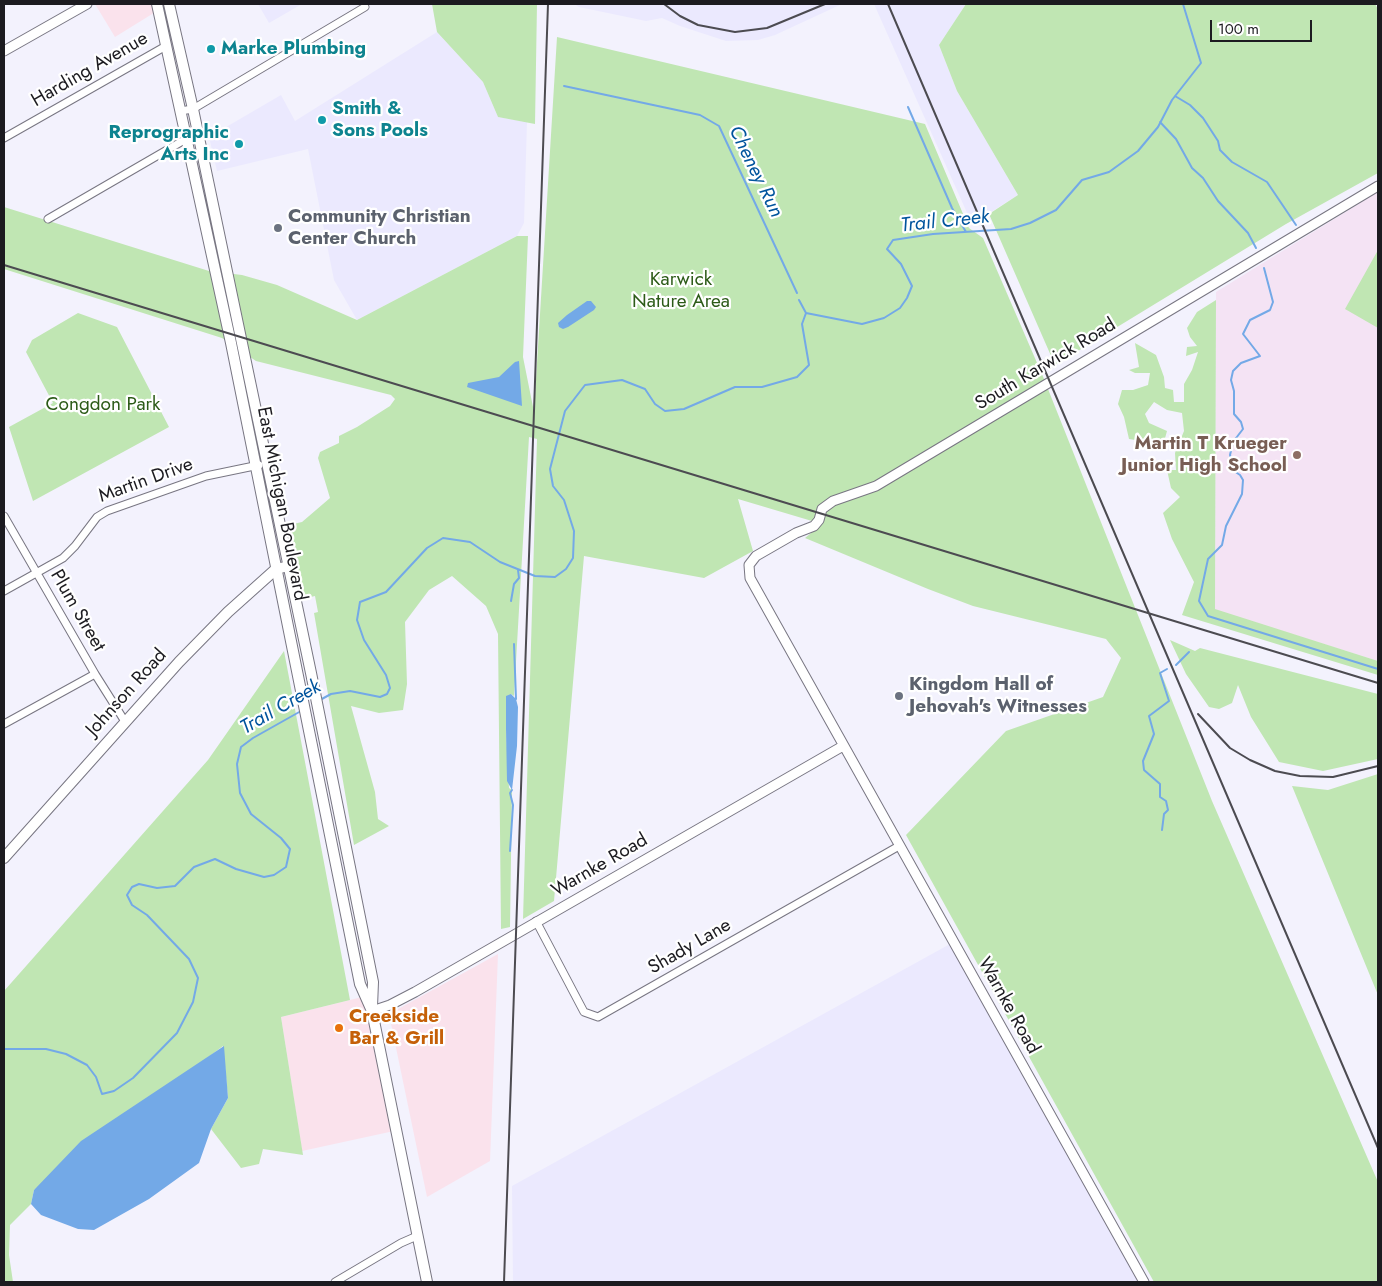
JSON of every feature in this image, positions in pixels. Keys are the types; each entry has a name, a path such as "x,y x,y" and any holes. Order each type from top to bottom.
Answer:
{"main road":[{"name":"East Michigan Boulevard","path":"157,4 231,343 360,984 372,1011 427,1282"},
{"name":"East Michigan Boulevard","path":"169,4 199,137 289,566 373,982 372,1011"},
{"name":"Johnson Road","path":"4,858 124,720 228,612 276,569 289,566"}],"street":[{"path":"4,51 87,4"},
{"path":"180,111 193,109 365,7"},
{"name":"Harding Avenue","path":"4,137 166,46"},
{"path":"48,219 186,139 199,137"},
{"name":"South Karwick Road","path":"750,578 749,565 756,556 796,533 814,526 819,520 822,509 833,501 876,486 1378,186"},
{"name":"Martin Drive","path":"4,591 63,558 75,546 97,517 107,511 206,476 267,463"},
{"name":"Plum Street","path":"4,516 95,674 124,720"},
{"name":"Warnke Road","path":"750,578 1144,1282"},
{"path":"4,724 95,674"},
{"name":"Warnke Road","path":"372,1011 390,1005 416,992 536,921 844,746"},
{"name":"Shady Lane","path":"536,921 584,1012 590,1016 598,1017 899,846"},
{"path":"335,1282 401,1243 418,1236"}],"shaded area":[{"path":"95,4 155,4 157,11 115,37"},
{"path":"258,4 302,4 269,23"},
{"path":"574,4 842,4 775,35 758,40 726,41 662,18 646,21 579,7"},
{"path":"874,4 966,4 939,45 957,91 1018,195 972,224"},
{"path":"437,32 483,82 498,117 527,122 524,223 517,236 357,320 334,280 308,149 217,171 209,137 281,95 295,121"},
{"name":"Martin T Krueger Junior High School","path":"1378,192 1378,661 1215,610 1216,292"},
{"path":"950,944 1141,1282 513,1282 512,1186"},
{"path":"498,954 490,1161 427,1197 389,1014"},
{"path":"362,997 369,1011 394,1131 302,1151 281,1017"}],"green space":[{"path":"432,4 537,4 535,124 498,117 483,82 437,32"},
{"path":"966,4 1375,4 1378,9 1378,173 1286,224 1055,365 989,214 1018,195 957,91 939,45"},
{"name":"Karwick Nature Area","path":"557,37 925,124 969,228 983,238 1044,379 1212,801 1378,1182 1378,1282 1154,1282 906,835 1006,731 1103,697 1121,658 1106,639 973,606 928,589 805,538 822,524 738,499 753,551 704,578 584,556 554,901 523,919 537,439 529,437 514,696 511,694 506,729 509,788 512,790 510,927 501,929 498,634 486,606 452,576 429,590 405,622 407,684 403,710 379,713 351,706 375,792 378,819 389,826 354,845 314,613 318,612 315,596 302,599 289,525 302,522 330,498 318,458 320,452 339,443 339,436 390,406 395,399 391,395 256,361 222,338 4,269 4,207 209,271 242,275 277,285 357,320 517,236 528,236 523,357 534,412"},
{"path":"1378,250 1378,328 1345,309"},
{"path":"1216,300 1215,609 1378,661 1378,675 1182,615 1194,582 1172,539 1163,513 1180,497 1171,488 1167,470 1176,470 1175,453 1184,431 1182,413 1167,410 1154,402 1145,414 1149,423 1167,431 1164,442 1142,441 1129,439 1124,417 1118,404 1122,390 1133,390 1148,385 1150,373 1135,373 1129,370 1139,367 1135,343 1156,355 1164,377 1165,388 1173,390 1174,402 1184,402 1184,384 1192,370 1198,352 1186,356 1187,347 1197,346 1190,337 1187,328 1197,312"},
{"name":"Congdon Park","path":"78,313 117,327 169,427 33,501 9,427 53,403 26,352 32,340"},
{"path":"1170,640 1195,651 1200,648 1378,694 1378,759 1323,771 1279,762 1251,717 1238,685 1232,703 1219,709 1209,707 1186,674"},
{"path":"284,651 350,1000 281,1017 303,1155 263,1149 259,1164 241,1168 211,1129 228,1098 223,1046 34,1190 31,1204 10,1225 9,1255 13,1282 4,1282 4,991 208,760"},
{"path":"1378,774 1378,995 1292,786 1328,790"}],"water":[{"path":"587,301 591,301 596,307 594,310 568,327 563,329 559,327 558,323"},
{"path":"519,361 522,406 467,387 468,383 499,377 515,362"},
{"path":"511,694 516,699 518,707 517,746 512,790 507,781 506,729 506,696"},
{"path":"224,1046 228,1098 211,1129 199,1163 149,1199 94,1230 78,1229 41,1215 31,1204 34,1190 81,1141"}],"waterway":[{"name":"Trail Creek","path":"320,700 331,694 350,691 380,697 387,694 390,688 386,675 364,640 357,620 360,602 386,592 427,548 443,538 470,542 500,562 535,576 555,577 566,569 573,558 574,531 564,500 553,486 550,469 565,411 585,385 622,380 645,389 655,404 665,411 684,409 735,387 762,387 797,377 809,365 802,324 806,313 862,324 884,318 900,308 912,286 901,264 887,249 893,240 933,234 1011,229 1030,223 1056,210 1082,180 1109,172 1138,151 1158,127 1172,100 1201,63 1183,4"},
{"name":"Cheney Run","path":"564,86 700,115 719,126 797,293"},
{"path":"1175,96 1190,105 1203,118 1218,141 1220,150 1232,162 1267,182 1296,225"},
{"path":"908,107 952,208 966,232"},
{"path":"1160,122 1176,139 1192,168 1203,178 1218,201 1248,233 1256,248"},
{"path":"1264,268 1273,302 1270,310 1250,320 1243,334 1260,356 1241,363 1233,371 1231,380 1234,391 1234,414 1241,422 1243,429 1233,442 1230,455 1234,471 1243,480 1242,494 1226,526 1222,545 1208,559 1199,601 1208,616 1378,669"},
{"name":"Cheney Run","path":"799,300 806,313"},
{"path":"511,601 514,584 519,578 518,570"},
{"path":"514,644 516,699"},
{"path":"1176,665 1189,652"},
{"path":"1162,830 1164,814 1168,810 1166,801 1160,797 1160,784 1144,770 1143,761 1154,734 1149,716 1169,701 1160,673 1167,669"},
{"name":"Trail Creek","path":"4,1049 46,1049 66,1054 87,1065 96,1077 102,1094 114,1091 133,1078 177,1033 193,1002 198,978 189,959 147,915 132,905 127,895 132,887 139,884 157,888 175,886 194,867 215,859 236,869 264,877 274,875 286,867 290,849 281,838 251,814 240,793 237,764 241,747 253,738 301,711"},
{"path":"510,851 513,805 510,793 512,790"}],"railway":[{"path":"504,1282 548,4"},
{"path":"664,4 680,16 698,25 735,32 767,28 825,4"},
{"path":"888,4 1378,1148"},
{"path":"4,265 1378,683"},
{"path":"1198,714 1230,748 1250,760 1275,771 1300,776 1333,777 1378,766"}],"place":[{"name":"Marke Plumbing","path":"211,49"},
{"name":"Smith & Sons Pools","path":"322,120"},
{"name":"Reprographic Arts Inc","path":"239,144"},
{"name":"Community Christian Center Church","path":"278,228"},
{"name":"Martin T Krueger Junior High School","path":"1297,455"},
{"name":"Kingdom Hall of Jehovah's Witnesses","path":"899,696"},
{"name":"Creekside Bar & Grill","path":"339,1028"}]}
